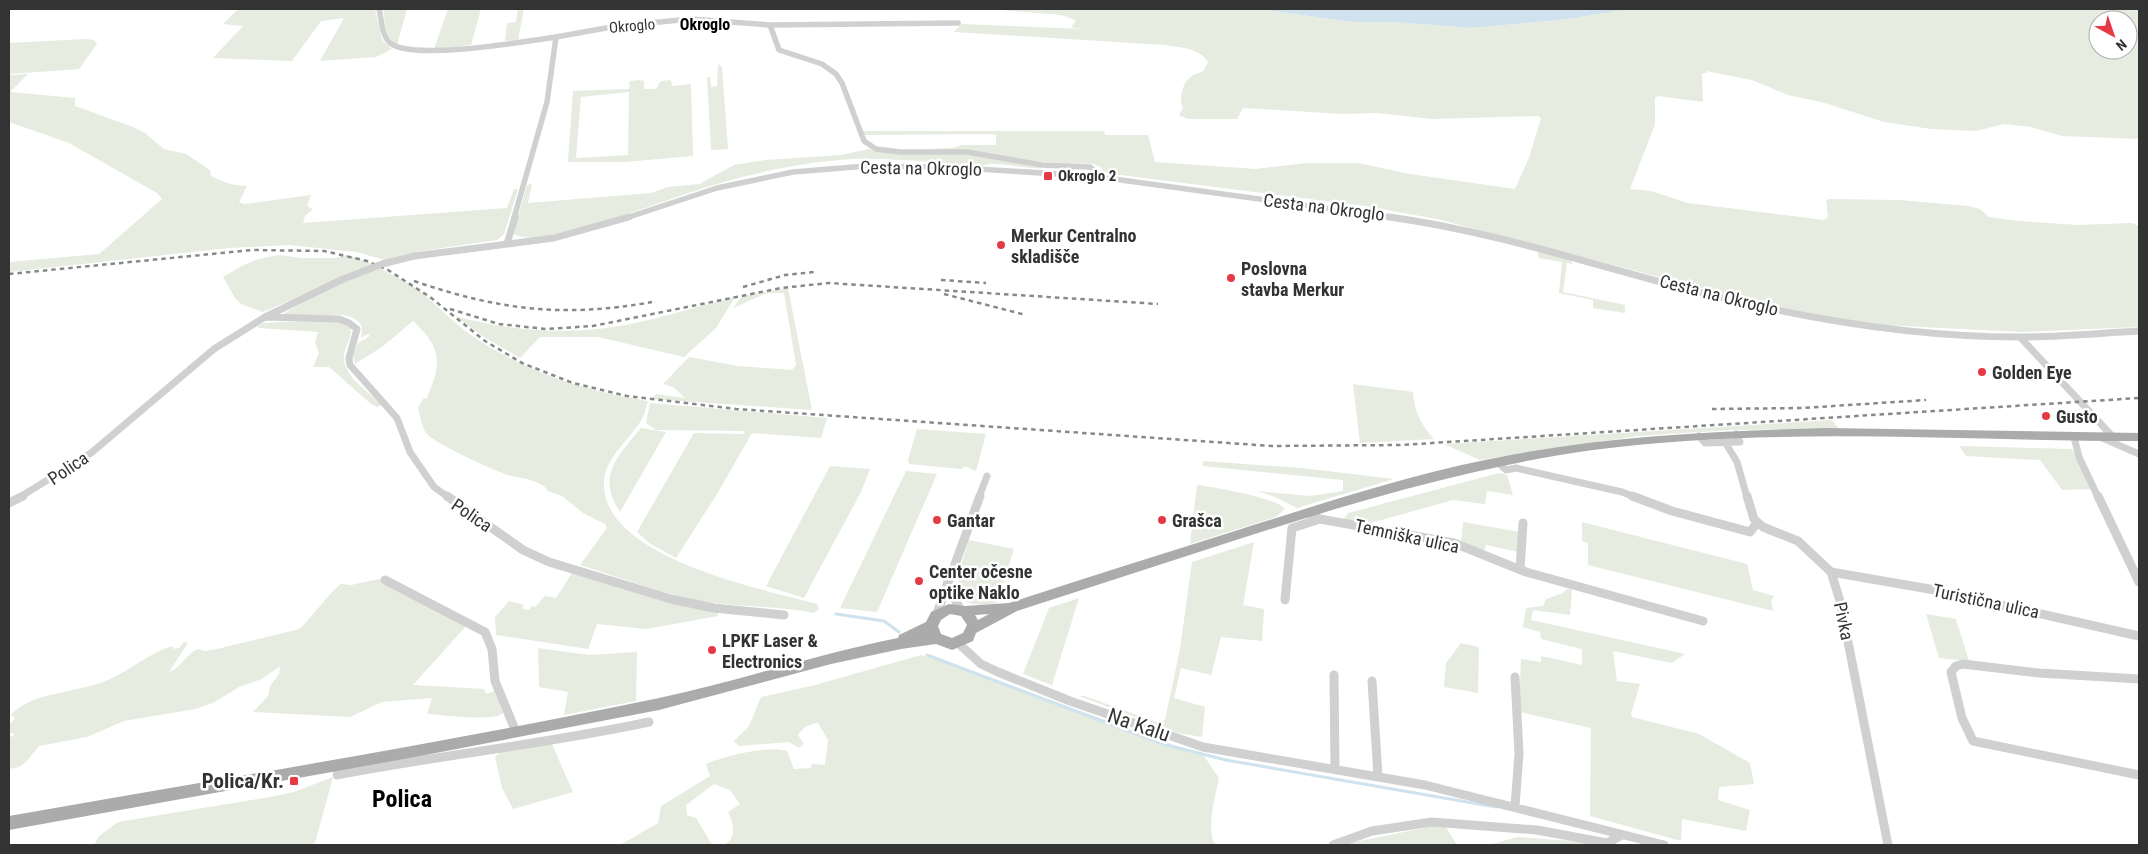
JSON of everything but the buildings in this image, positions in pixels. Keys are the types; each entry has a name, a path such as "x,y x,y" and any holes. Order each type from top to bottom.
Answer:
{"main road":[{"path":"934,627 946,643 958,643 968,638 973,629 1013,607 1406,482 1501,466 1590,446 1738,438 1791,432 2139,437"},
{"path":"9,824 359,765 704,695 891,644 934,627 944,610 1013,607"},
{"path":"963,610 972,619 973,629"}],"street":[{"name":"Okroglo","path":"379,9 385,39 391,45 407,50 446,49 556,37 617,26 691,20 770,25 958,24"},
{"path":"770,25 775,43 780,50 822,64 836,74 842,83 864,141 876,149 900,152 967,152 1042,165 1090,167 1094,169 1092,176"},
{"path":"507,244 547,102 556,37"},
{"name":"Cesta na Okroglo","path":"414,256 554,238 599,227 717,188 830,168 944,167 1092,176 1426,222 1502,239 1757,306 1839,323 1890,330 2020,337 2139,331"},
{"name":"Polica","path":"9,503 38,488 90,455 214,349 265,317 341,280 382,264 414,256"},
{"name":"Polica","path":"265,317 289,321 334,318 352,322 357,329 349,358 350,365 397,418 410,452 428,480 442,496 523,550 548,562 671,598 714,608 784,614"},
{"path":"2020,337 2113,437"},
{"path":"2074,437 2079,457 2139,582"},
{"path":"2099,437 2135,453"},
{"path":"1702,439 1725,442 1738,438"},
{"path":"1501,466 1622,492 1672,511 1750,532 1757,523 1754,519 1737,462 1725,442"},
{"path":"934,627 947,584 986,476"},
{"path":"1308,513 1320,519"},
{"path":"1285,600 1292,528 1320,519"},
{"name":"Temniška ulica","path":"1320,519 1423,536 1454,544 1576,588 1703,622"},
{"name":"Pivka","path":"1757,523 1798,541 1831,572 1840,601 1888,845"},
{"path":"1520,569 1522,524"},
{"name":"Turistična ulica","path":"1831,572 1935,590 2139,636"},
{"path":"385,580 485,632 492,640 492,668 496,683 516,732"},
{"path":"947,584 963,610"},
{"name":"Na Kalu","path":"958,643 981,664 998,672 1070,701 1203,747 1259,758 1378,776 1515,806 1664,845"},
{"path":"2139,679 2039,672 1964,664 1956,666 1951,672 1965,726 1973,741 2139,775"},
{"path":"1334,675 1335,769"},
{"path":"1515,677 1520,754 1515,806"},
{"path":"1372,681 1378,776"},
{"path":"338,775 359,765 573,738 649,722"},
{"path":"1333,845 1372,831 1432,822 1537,830 1607,843 1622,835"}],"shaded area":[{"path":"238,9 375,9 382,40 392,49 376,57 320,61 344,18 321,21 292,61 213,58 243,26 223,24"},
{"path":"383,9 407,9 397,45 387,33"},
{"path":"448,9 481,9 471,45 434,49"},
{"path":"518,9 524,9 518,40 505,41 507,23 516,22"},
{"path":"917,9 1259,9 1353,22 1394,22 1472,28 1560,20 1630,9 2139,9 2139,139 2062,136 2031,127 2004,124 1976,131 1931,129 1884,122 1825,103 1788,95 1752,80 1706,71 1707,73 1702,73 1703,102 1658,96 1655,98 1655,124 1630,189 1651,191 1688,203 1824,220 1828,217 1826,200 1830,199 1899,200 1968,206 1980,209 1989,217 2018,221 2078,225 2132,223 2139,226 2139,327 2022,332 1862,324 1759,303 1437,219 1365,206 1113,174 1103,172 1102,168 1094,164 1042,162 931,149 953,148 961,145 996,145 996,135 991,134 862,135 861,131 1104,131 1105,135 1148,135 1155,162 1256,169 1306,163 1358,163 1410,174 1515,189 1529,158 1541,118 1538,116 1432,119 1378,113 1343,114 1243,108 1237,119 1188,119 1179,115 1183,108 1181,95 1184,85 1193,75 1204,70 1208,62 1199,53 1189,49 1165,45 954,32 961,24 1082,29 1071,28 1076,20 1061,15 1001,10"},
{"path":"94,40 97,44 79,69 9,74 9,43"},
{"path":"718,64 722,67 728,149 711,150 707,77 710,77 711,87 717,86"},
{"path":"28,74 10,92 75,98 75,106 133,127 145,133 164,149 186,154 210,170 211,176 228,183 247,186 239,202 244,204 311,195 307,206 313,209 305,216 303,223 507,208 514,189 518,189 504,234 497,240 415,252 385,260 356,252 289,245 229,248 9,272 9,262 99,254 162,199 157,193 69,143 9,122 9,75"},
{"path":"671,80 672,86 691,84 693,156 625,162 568,162 573,91 629,89 630,81 644,81 644,89 656,89 661,81","holes":["629,92 628,155 576,158 581,97"]},
{"path":"869,149 891,153 966,153 1043,168 995,164 982,166 869,159 810,163 722,183 567,232 524,237 513,233 527,185 532,184 528,203 651,193 668,187 699,184 734,165 765,160 841,155"},
{"path":"1537,251 1571,261 1573,264 1567,263 1563,292 1625,305 1625,313 1593,308 1593,300 1559,293 1562,262 1539,258"},
{"path":"280,255 301,258 335,258 347,255 374,264 263,312 241,304 235,298 223,277 250,262"},
{"path":"380,268 417,289 468,333 532,369 600,392 648,401 642,419 609,463 604,480 609,507 627,530 654,549 688,565 760,589 817,604 819,609 814,613 708,602 660,591 580,565 607,528 605,524 583,513 562,496 548,491 542,485 532,480 505,474 481,464 440,443 426,433 418,408 423,399 427,398 432,385 437,365 437,356 430,339 413,321 382,347 355,364 353,355 358,343 370,336 368,334 361,338 362,327 352,317 345,315 304,316 283,314 322,291"},
{"path":"788,288 812,410 652,399 656,394 685,398 673,387 663,384 689,357 738,366 792,370 796,365 784,293 767,293 733,308 742,296"},
{"path":"735,297 716,328 684,357 598,337 540,337 520,358 484,337 455,316 514,328 573,331 613,327 644,321"},
{"path":"338,321 350,328 350,337 344,359 346,367 355,381 382,405 377,407 371,404 329,367 313,367 319,353 315,343 318,332 259,328 258,326 264,323"},
{"path":"1353,384 1413,392 1419,417 1434,439 1360,443"},
{"path":"650,403 827,418 821,438 752,433 717,494 676,558 649,543 637,532 694,433 744,434 745,431 656,430 646,423"},
{"path":"1832,420 1839,429 1731,430 1638,436 1480,460 1444,444"},
{"path":"641,428 666,432 620,512 613,499 610,477 618,457"},
{"path":"917,429 986,434 976,471 965,466 961,469 909,464 908,460"},
{"path":"1959,446 2072,449 2092,489 2062,490 2040,460 1966,456"},
{"path":"1203,461 1302,468 1394,479 1297,508 1275,497 1257,491 1310,496 1343,491 1343,480 1203,466"},
{"path":"830,466 870,469 861,492 804,598 766,586"},
{"path":"906,471 937,474 877,612 840,608"},
{"path":"1499,473 1507,475 1513,495 1487,491 1485,504 1453,500 1367,524 1344,519 1348,513"},
{"path":"1197,485 1258,497 1280,505 1285,509 1276,517 1190,544"},
{"path":"1463,522 1520,532 1519,552 1486,545 1484,552 1461,543"},
{"path":"1582,522 1747,564 1753,590 1774,596 1771,601 1773,611 1588,565 1588,543 1582,541"},
{"path":"969,540 1014,549 997,603 979,605 967,602 960,596 958,577"},
{"path":"1254,542 1243,605 1264,609 1262,641 1221,637 1211,675 1181,668 1174,698 1205,707 1202,737 1178,733 1079,696 1085,696 1156,722 1165,720 1180,649 1192,562"},
{"path":"572,573 718,612 718,616 646,629 597,624 588,649 496,635 495,617 509,601 524,605 522,609 529,610 532,606 535,607 545,596 556,598"},
{"path":"379,579 467,625 413,685 484,689 486,694 494,691 503,713 498,716 479,718 427,714 432,698 382,702 350,717 253,712 268,696 270,686 279,674 280,666 262,679 239,687 213,703 195,709 124,721 87,737 39,746 27,761 19,767 9,769 9,738 14,735 9,733 9,725 15,718 11,715 31,701 108,680 156,652 173,646 174,649 179,648 184,642 188,643 169,672 198,649 205,651 217,649 296,630 301,628 341,584 351,585"},
{"path":"1567,589 1572,590 1570,615 1533,610 1531,620 1685,654 1672,663 1613,651 1617,681 1640,684 1631,714 1632,717 1699,734 1750,763 1754,784 1719,787 1718,800 1750,810 1746,831 1682,819 1681,841 1590,816 1591,728 1519,712 1521,659 1541,662 1541,656 1582,665 1582,649 1541,639 1540,632 1523,627 1526,608 1543,606 1546,599 1563,593"},
{"path":"1079,598 1052,685 1023,674 1049,608"},
{"path":"1926,614 1956,619 1969,661 1939,658"},
{"path":"1461,643 1479,647 1478,693 1444,687 1446,663"},
{"path":"538,648 589,655 637,652 636,701 564,715 568,692 539,687"},
{"path":"921,655 938,659 1204,756 1219,778 1211,822 1211,832 1216,845 724,845 733,834 732,821 728,812 740,804 730,790 714,784 686,805 687,815 696,818 711,843 718,845 620,845 658,823 661,806 710,776 706,764 735,755 769,749 787,751 794,769 811,768 812,764 825,765 828,740 818,723 806,726 800,732 798,735 804,744 799,748 789,742 739,746 734,741 749,726 761,697 815,685"},
{"path":"551,742 573,792 513,809 502,788 495,757 502,751"},
{"path":"333,777 315,843 308,845 94,845 99,836 118,822 294,792"},
{"path":"1444,824 1457,845 1339,845"},
{"path":"1517,837 1626,845 1489,845"}],"water":[{"path":"1259,9 1630,9 1560,20 1472,28 1394,22 1353,22"}],"waterway":[{"path":"836,614 884,621 899,632"},
{"path":"927,655 1163,744 1226,760 1496,807"}],"railway":[{"path":"9,274 252,250 324,251 367,261 388,270 430,297 485,341 522,363 573,383 627,396 736,409 1272,446 1401,445 2139,398"},
{"path":"743,287 785,275 814,272"},
{"path":"941,280 986,283"},
{"path":"414,281 475,299 503,305 532,308 589,310 652,302"},
{"path":"450,309 499,324 546,329 593,326 781,288 829,283 1158,304"},
{"path":"944,294 1026,315"},
{"path":"1712,409 1802,408 1926,400"}],"place":[{"name":"Okroglo 2","path":"1048,176"},
{"name":"Merkur Centralno skladišče","path":"1001,245"},
{"name":"Poslovna stavba Merkur","path":"1231,278"},
{"name":"Golden Eye","path":"1982,372"},
{"name":"Gusto","path":"2046,416"},
{"name":"Gantar","path":"937,520"},
{"name":"Grašca","path":"1162,520"},
{"name":"Center očesne optike Naklo","path":"919,581"},
{"name":"LPKF Laser & Electronics","path":"712,650"},
{"name":"Polica/Kr.","path":"294,781"}],"district":[{"name":"Okroglo","path":"705,24"},
{"name":"Polica","path":"402,799"}]}
